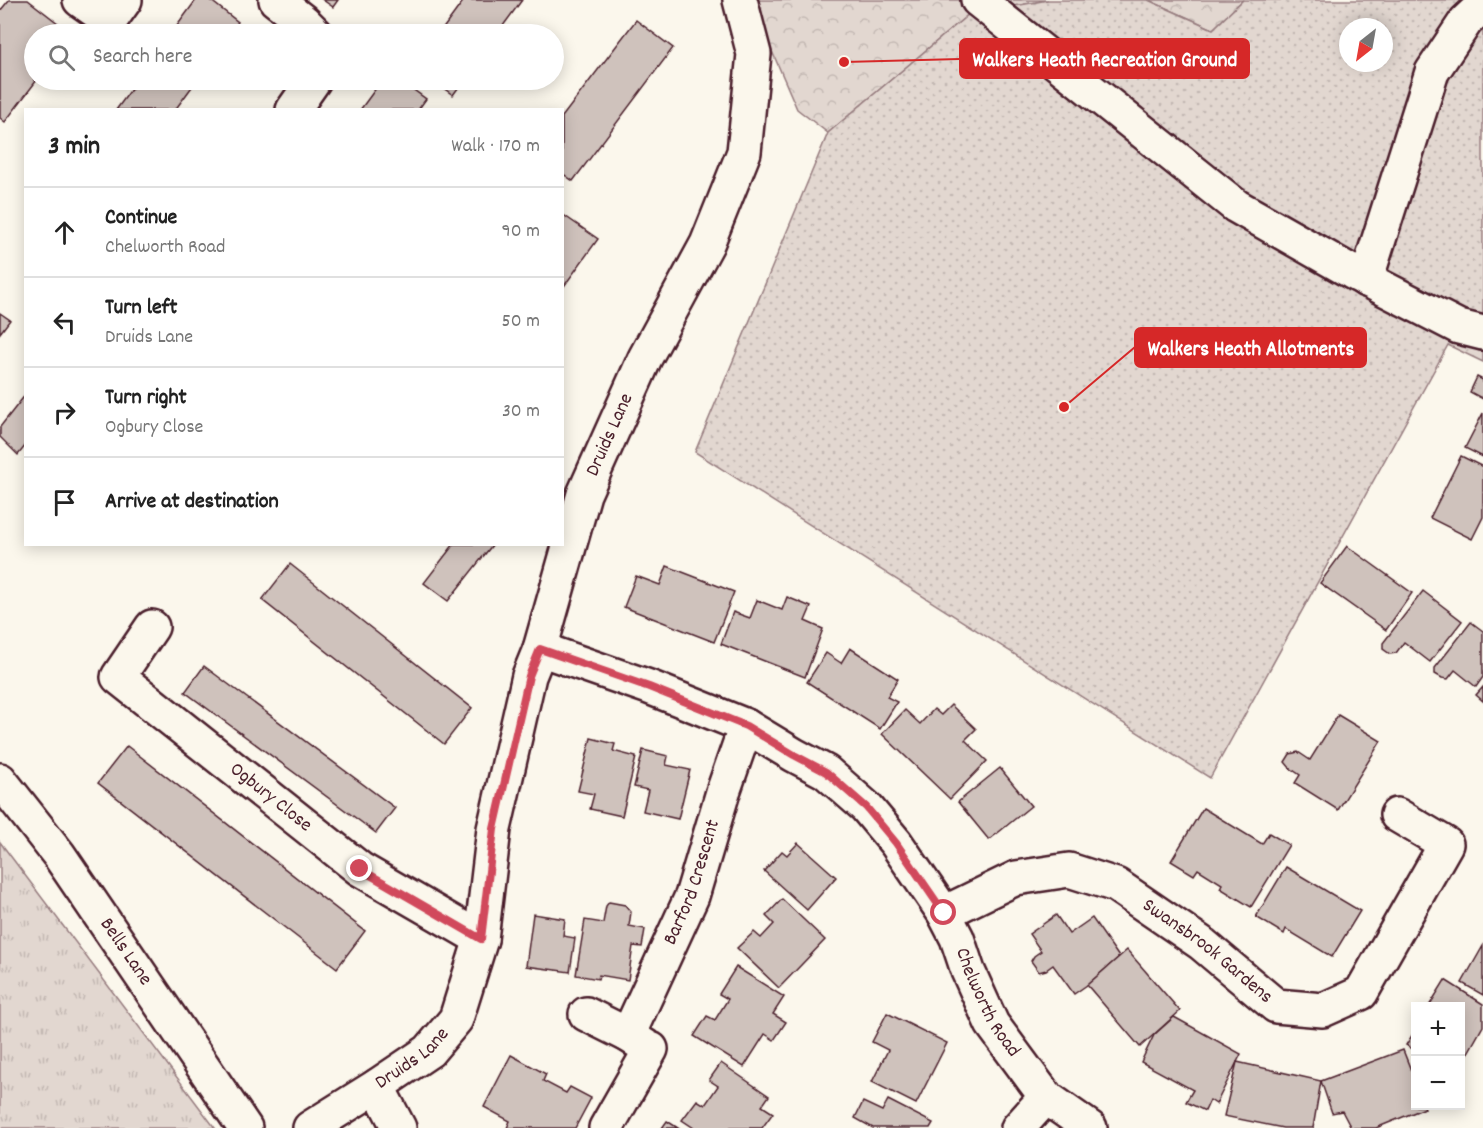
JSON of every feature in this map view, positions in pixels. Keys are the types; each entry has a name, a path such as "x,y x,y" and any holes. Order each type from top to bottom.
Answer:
{"street":[{"path":"80,0 110,21 125,0"},
{"path":"276,0 306,24"},
{"name":"Druids Lane","path":"310,1128 429,1051 456,1019 481,939 494,829 529,676 540,649 584,494 645,358 707,244 744,152 754,54 740,0"},
{"path":"978,0 1236,206 1366,280 1459,327 1483,333"},
{"path":"1366,280 1432,72 1466,21 1483,5"},
{"path":"294,108 307,90"},
{"name":"Ogbury Close","path":"152,627 118,677 360,869 481,939"},
{"name":"Chelworth Road","path":"540,649 649,687 746,726 826,772 866,807 896,843 944,913 957,938 968,970 992,1024 1046,1097 1090,1128"},
{"name":"Barford Crescent","path":"606,1128 648,1047 723,792 746,726"},
{"name":"Bells Lane","path":"0,780 59,855 245,1128"},
{"name":"Swansbrook Gardens","path":"944,913 1016,878 1069,870 1116,885 1201,943 1276,1006 1323,1010 1361,993 1446,844 1397,815"},
{"path":"586,1014 648,1047"},
{"path":"377,1086 399,1128"},
{"path":"1018,1128 1046,1097"}],"green space":[{"path":"750,0 1048,0 969,14 828,133 797,109"},
{"path":"1048,0 1148,0 1213,29 1243,0 1483,0 1483,362 1448,345 1210,778 695,452 828,133 969,14"},
{"path":"1148,0 1243,0 1213,29"},
{"path":"0,842 215,1128 0,1128"}],"building":[{"path":"9,0 28,0 59,24 24,24 24,90 29,90 5,122 0,118 0,11"},
{"path":"196,0 210,0 238,22 237,24 178,24"},
{"path":"323,0 338,0 333,7"},
{"path":"464,0 522,0 504,24 446,24"},
{"path":"636,20 673,48 573,181 564,174 564,114"},
{"path":"131,90 190,90 176,108 117,108"},
{"path":"375,90 414,90 426,99 419,108 361,108"},
{"path":"446,90 457,90 453,95"},
{"path":"564,215 598,239 564,286"},
{"path":"0,313 10,320 0,333"},
{"path":"1477,377 1483,380 1483,399 1470,392"},
{"path":"24,397 24,448 18,455 0,437 0,427"},
{"path":"1483,413 1483,457 1465,448"},
{"path":"1461,456 1483,467 1483,517 1472,539 1430,518"},
{"path":"452,546 491,546 448,601 424,583"},
{"path":"1347,546 1412,593 1386,630 1320,583"},
{"path":"290,564 472,708 444,744 262,600"},
{"path":"667,566 734,592 714,642 624,607 636,576 660,585"},
{"path":"1423,591 1462,621 1430,662 1404,642 1396,653 1390,654 1383,649 1383,643"},
{"path":"787,597 811,607 805,621 823,629 805,677 721,644 733,612 750,618 757,600 782,610"},
{"path":"1471,622 1483,631 1483,677 1476,687 1455,670 1448,679 1435,674 1435,668"},
{"path":"850,648 898,679 887,697 897,702 880,729 807,682 826,653 841,663"},
{"path":"204,666 395,808 376,833 185,692"},
{"path":"1483,687 1483,701 1476,695"},
{"path":"951,705 976,729 965,740 987,761 950,799 882,734 905,710 920,724 934,709 941,715"},
{"path":"1338,715 1381,741 1338,810 1295,783 1300,775 1285,762 1290,754 1298,752 1310,760"},
{"path":"591,738 615,744 613,751 636,757 622,816 590,809 594,794 578,791"},
{"path":"127,746 365,931 337,968 98,783"},
{"path":"643,750 668,756 666,765 690,770 678,819 643,811 648,790 634,787"},
{"path":"1000,768 1031,806 989,840 958,802"},
{"path":"1203,808 1262,844 1269,833 1289,845 1251,907 1220,888 1222,884 1198,869 1194,875 1171,861"},
{"path":"798,843 836,877 807,910 764,871 782,851 787,855"},
{"path":"1286,867 1360,911 1332,957 1286,929 1284,934 1256,917"},
{"path":"782,899 825,940 779,988 737,948 754,932 761,938 774,924 766,916"},
{"path":"609,902 625,905 631,912 629,926 645,929 642,947 633,946 628,980 599,975 598,979 576,975 585,920 603,923"},
{"path":"533,914 565,919 563,936 575,938 570,972 526,966"},
{"path":"1056,915 1069,934 1092,918 1119,957 1074,994 1053,965 1039,972 1031,961 1041,951 1029,934"},
{"path":"1483,946 1483,995 1462,983"},
{"path":"1127,950 1180,1011 1140,1047 1087,985"},
{"path":"736,967 784,997 773,1014 786,1022 774,1040 765,1034 744,1067 694,1036 707,1016 715,1020 728,999 719,994"},
{"path":"1445,980 1483,1004 1483,1026 1465,1058 1465,1002 1431,1002"},
{"path":"887,1013 947,1043 916,1104 872,1082 888,1050 872,1042"},
{"path":"1174,1017 1241,1054 1216,1104 1210,1100 1205,1111 1186,1102 1193,1090 1141,1062 1154,1035"},
{"path":"1411,1037 1411,1048 1406,1045"},
{"path":"1403,1050 1411,1070 1411,1110 1420,1110 1376,1128 1351,1128 1342,1111 1332,1113 1321,1081"},
{"path":"511,1055 546,1074 543,1081 566,1093 570,1087 591,1098 575,1128 507,1128 510,1121 484,1107"},
{"path":"1237,1062 1321,1081 1313,1128 1283,1128 1224,1116"},
{"path":"721,1063 769,1096 762,1106 773,1113 762,1128 694,1128 682,1120 697,1100 705,1105 718,1086 709,1080"},
{"path":"888,1100 933,1123 930,1128 873,1128 855,1118 863,1102 882,1111"},
{"path":"667,1121 678,1128 662,1128"}],"place":[{"name":"Walkers Heath Recreation Ground","path":"844,62"},
{"name":"Walkers Heath Allotments","path":"1064,407"}],"route":[{"path":"360,869 481,939 494,829 529,676 540,649 649,687 746,726 826,772 866,807 896,843 944,913"}]}
